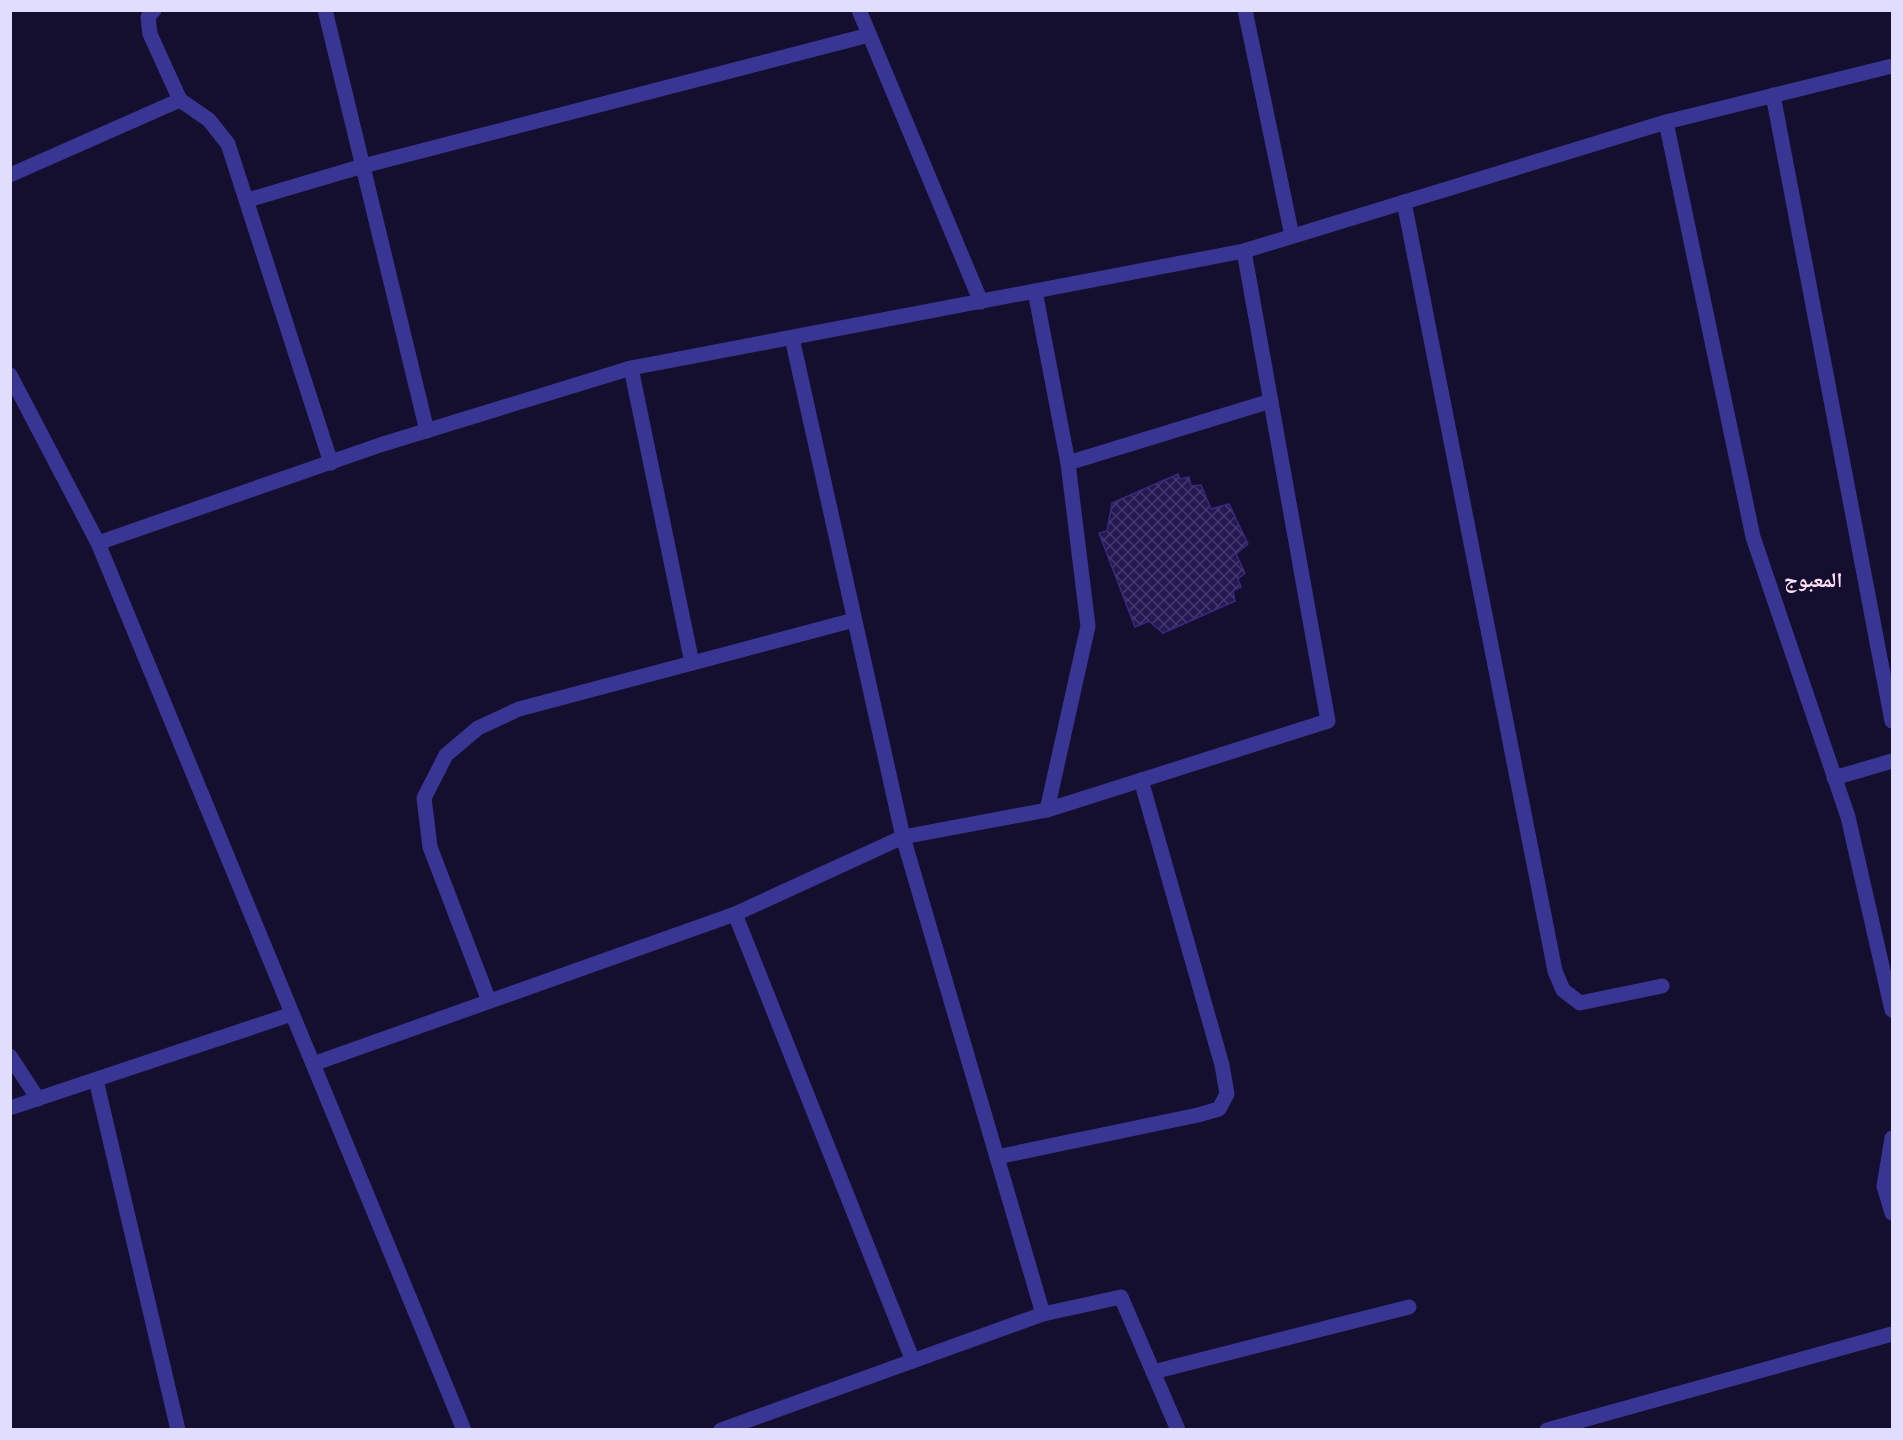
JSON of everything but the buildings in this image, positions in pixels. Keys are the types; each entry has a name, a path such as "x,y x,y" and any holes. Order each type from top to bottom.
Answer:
{"street":[{"path":"154,10 148,17 150,34 180,100 209,120 228,144 332,463"},
{"path":"325,10 427,431"},
{"path":"859,10 981,302"},
{"path":"1245,10 1292,236"},
{"path":"248,200 363,166 869,35"},
{"path":"98,543 380,445 631,368 1244,251 1666,122 1893,66"},
{"path":"1773,95 1893,721"},
{"path":"10,175 180,100"},
{"path":"1666,122 1753,537 1848,817 1893,1010"},
{"path":"1404,202 1554,971 1563,990 1580,1003 1662,986"},
{"path":"313,1064 735,914 903,837 1047,810 1329,722 1244,251"},
{"path":"1035,291 1068,463 1088,626 1047,810"},
{"path":"792,338 903,837 1043,1314"},
{"path":"631,368 692,663"},
{"path":"10,375 98,543 464,1430"},
{"path":"1068,463 1271,401"},
{"path":"489,1001 430,847 424,798 446,755 478,728 519,709 854,620"},
{"path":"1834,778 1893,761"},
{"path":"997,1157 1198,1116 1219,1109 1227,1094 1222,1065 1141,780"},
{"path":"735,914 913,1361"},
{"path":"10,1108 292,1014"},
{"path":"10,1056 38,1099"},
{"path":"96,1080 178,1430"},
{"path":"1893,1138 1884,1186 1893,1213"},
{"path":"721,1430 1043,1314 1121,1297 1178,1430"},
{"path":"1153,1372 1408,1307"},
{"path":"1547,1430 1893,1334"}],"district":[{"name":"المعبوج","path":"1813,580"}]}
